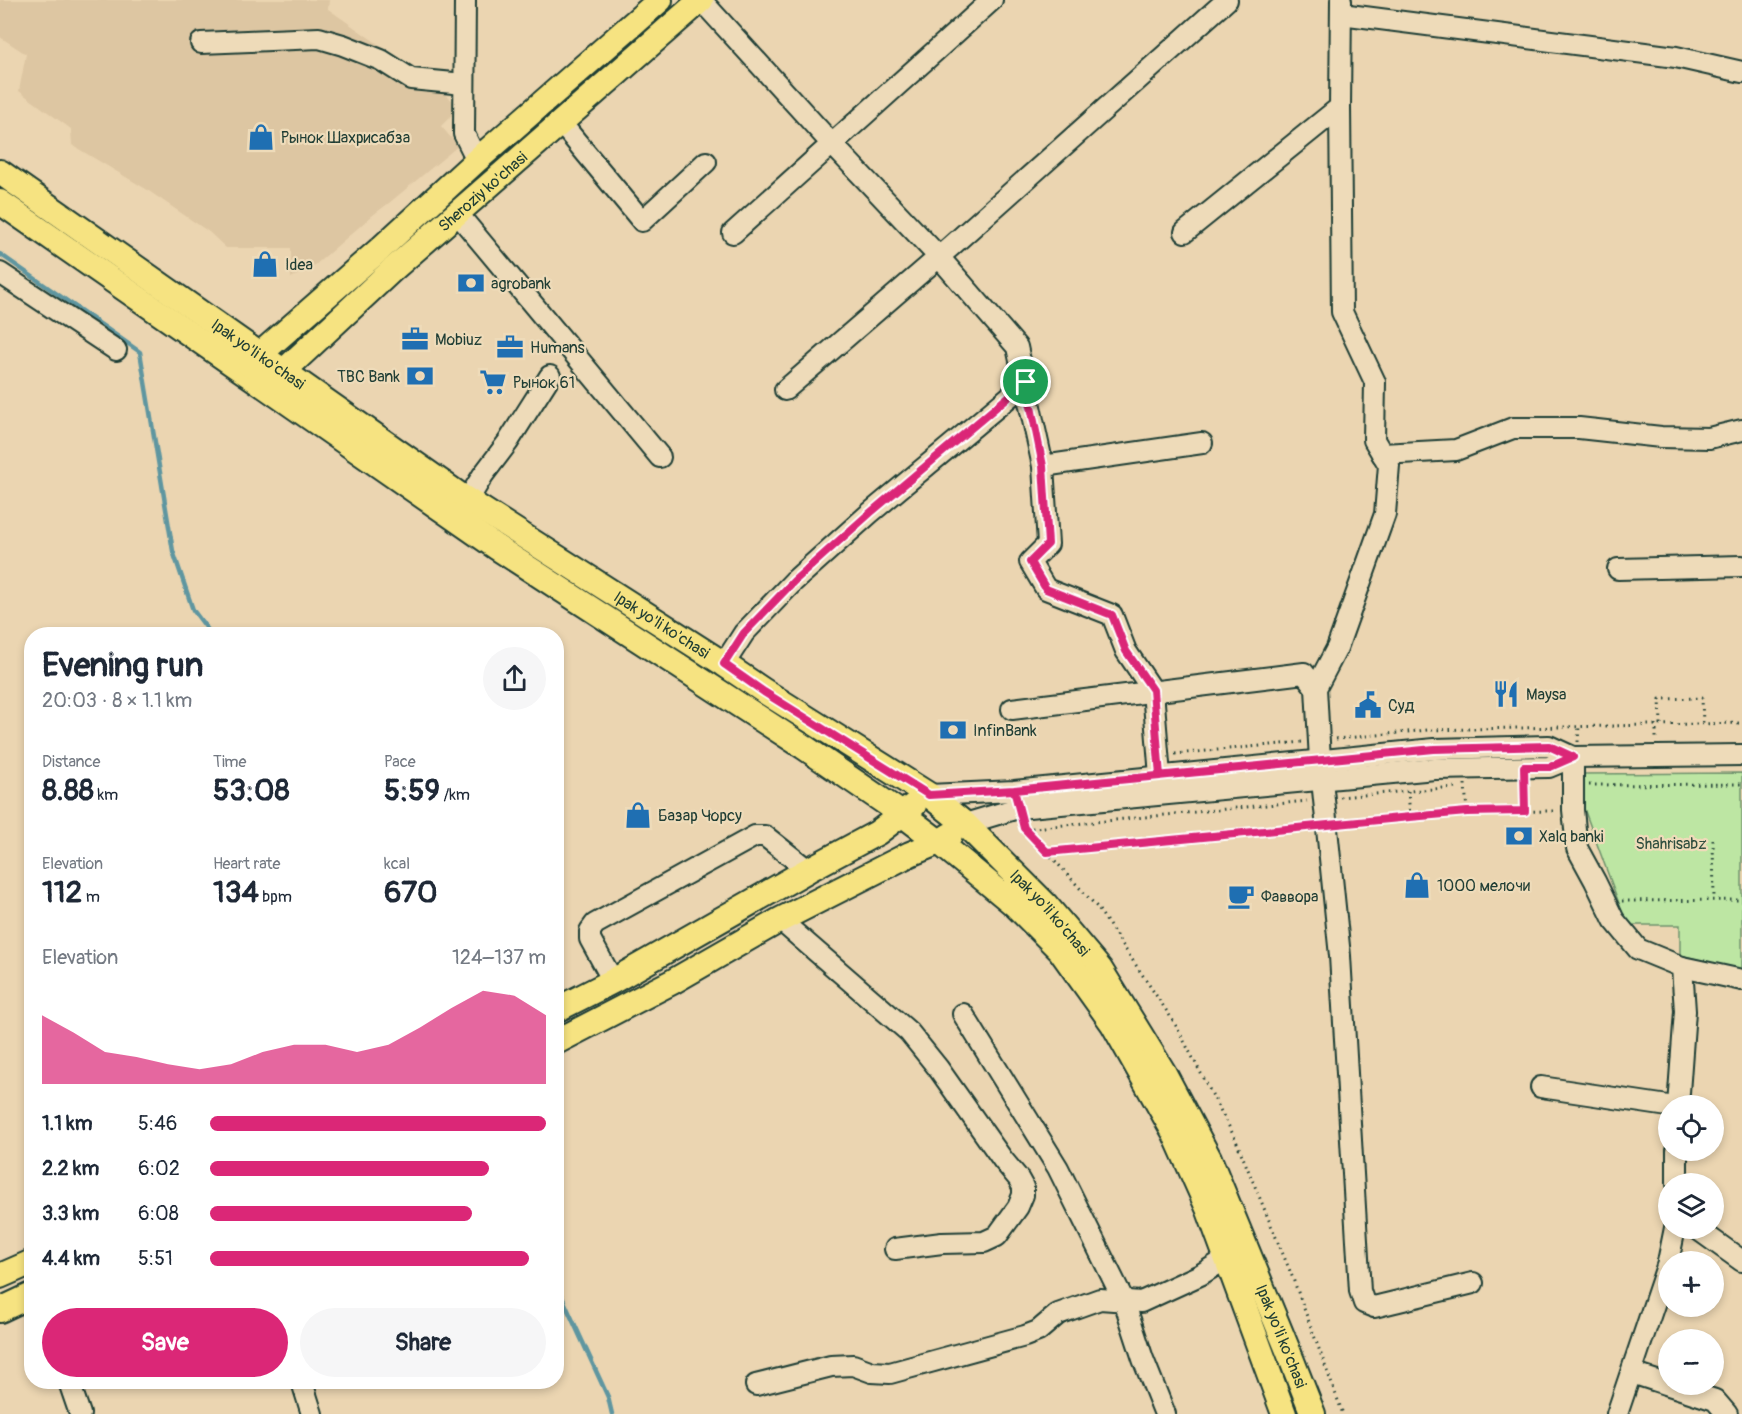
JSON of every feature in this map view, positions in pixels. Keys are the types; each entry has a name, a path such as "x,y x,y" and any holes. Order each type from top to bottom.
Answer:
{"main road":[{"name":"Sheroziy ko'chasi","path":"243,372 477,160 660,0"},
{"name":"Sheroziy ko'chasi","path":"266,388 457,213 701,0"},
{"name":"Ipak yo'li ko'chasi","path":"0,172 468,500 764,692 929,795 965,824 1046,905 1100,969 1164,1073 1209,1158 1313,1414"},
{"name":"Ipak yo'li ko'chasi","path":"0,202 496,547 804,747 902,814 1015,904 1060,950 1113,1023 1174,1132 1208,1208 1284,1414"},
{"path":"564,1006 613,981 877,833 929,795"},
{"path":"564,1038 672,982 780,920 910,854 939,842 965,824"},
{"path":"0,1276 24,1266"},
{"path":"0,1310 24,1299"}],"street":[{"path":"465,0 464,134 477,160"},
{"path":"701,0 831,143 939,256 1017,347 1043,466 1048,544 1030,562 1046,589 1112,615 1126,651 1153,690 1160,776"},
{"path":"733,233 992,0"},
{"path":"785,390 1227,0"},
{"path":"1320,760 1316,688 1337,648 1385,514 1389,465 1374,440 1375,382 1342,312 1341,7 1676,57 1742,72"},
{"path":"201,43 319,38 381,60 411,79 464,84"},
{"path":"1185,232 1340,107"},
{"path":"561,123 642,221 706,162"},
{"path":"457,213 660,457"},
{"path":"0,273 116,350"},
{"path":"468,500 550,376"},
{"path":"724,664 744,633 794,581 870,513 1026,382"},
{"path":"1382,454 1456,450 1513,428 1579,428 1661,438 1709,438 1742,430"},
{"path":"1043,466 1202,443"},
{"path":"1618,569 1742,566"},
{"path":"1012,709 1304,673 1316,688"},
{"path":"929,795 1014,790 1434,749 1549,746 1573,757"},
{"path":"965,824 1018,808 1323,790 1435,769 1465,778 1525,777 1573,757 1742,755"},
{"path":"1573,757 1573,810 1577,848 1614,920 1638,949 1682,967 1742,980"},
{"path":"1323,790 1340,956 1360,1291 1364,1303 1374,1307 1473,1284"},
{"path":"613,981 590,939 590,931 595,924 755,836 765,836 808,870"},
{"path":"780,920 909,1032 938,1068 1023,1187 1023,1195 1018,1207 997,1236 984,1242 942,1243 895,1249"},
{"path":"1679,1095 1685,1011 1682,967"},
{"path":"963,1014 1058,1168 1124,1301 1143,1359 1165,1414"},
{"path":"1541,1087 1658,1105"},
{"path":"1711,1239 1742,1261"},
{"path":"756,1385 831,1366 853,1365 872,1372 890,1372 1025,1336 1038,1331 1058,1314 1100,1299 1141,1302 1200,1275 1227,1258"},
{"path":"1617,1414 1658,1293"},
{"path":"1632,1373 1715,1400 1726,1414"},
{"path":"71,1389 80,1414"},
{"path":"304,1389 312,1414"}],"path":[{"path":"1661,724 1660,699 1702,698 1703,724"},
{"path":"1525,777 1534,786"},
{"path":"1525,777 1525,811"},
{"path":"1024,828 1323,790 1408,792 1465,778 1467,812"},
{"path":"1574,785 1742,784"},
{"path":"1408,792 1410,817"},
{"path":"1018,808 1024,828 1097,907 1180,1032 1235,1138 1292,1276 1343,1414"},
{"path":"1047,852 1467,812 1573,810"},
{"path":"1713,840 1714,899"},
{"path":"1605,901 1742,900"}],"shaded area":[{"name":"Рынок Шахрисабза","path":"0,0 329,0 328,9 453,101 453,114 441,126 458,146 314,266 291,278 291,248 226,248 209,232 146,189 72,145 71,129 19,91 26,54 0,37"}],"green space":[{"name":"Shahrisabz","path":"1742,773 1742,970 1680,955 1680,925 1627,925 1583,806 1582,774"}],"waterway":[{"path":"0,254 140,352 173,551 193,610 206,627"},
{"path":"564,1301 608,1397 612,1414"}],"place":[{"name":"Рынок Шахрисабза","path":"261,137"},
{"name":"Idea","path":"265,264"},
{"name":"agrobank","path":"471,283"},
{"name":"Mobiuz","path":"415,339"},
{"name":"Humans","path":"510,347"},
{"name":"TBC Bank","path":"420,376"},
{"name":"Рынок 61","path":"493,382"},
{"name":"Maysa","path":"1506,694"},
{"name":"Суд","path":"1368,705"},
{"name":"InfinBank","path":"953,730"},
{"name":"Базар Чорсу","path":"638,815"},
{"name":"Xalq banki","path":"1519,836"},
{"name":"1000 мелочи","path":"1417,885"},
{"name":"Фаввора","path":"1241,896"}],"route":[{"path":"1026,382 870,513 794,581 744,633 724,664 764,692 929,795 1014,790 1434,749 1549,746 1573,757 1550,767 1524,767 1525,811 1467,812 1047,852 1024,828 1014,790 1160,776 1153,690 1126,651 1112,615 1046,589 1030,562 1048,544 1043,466 1026,382"}]}
